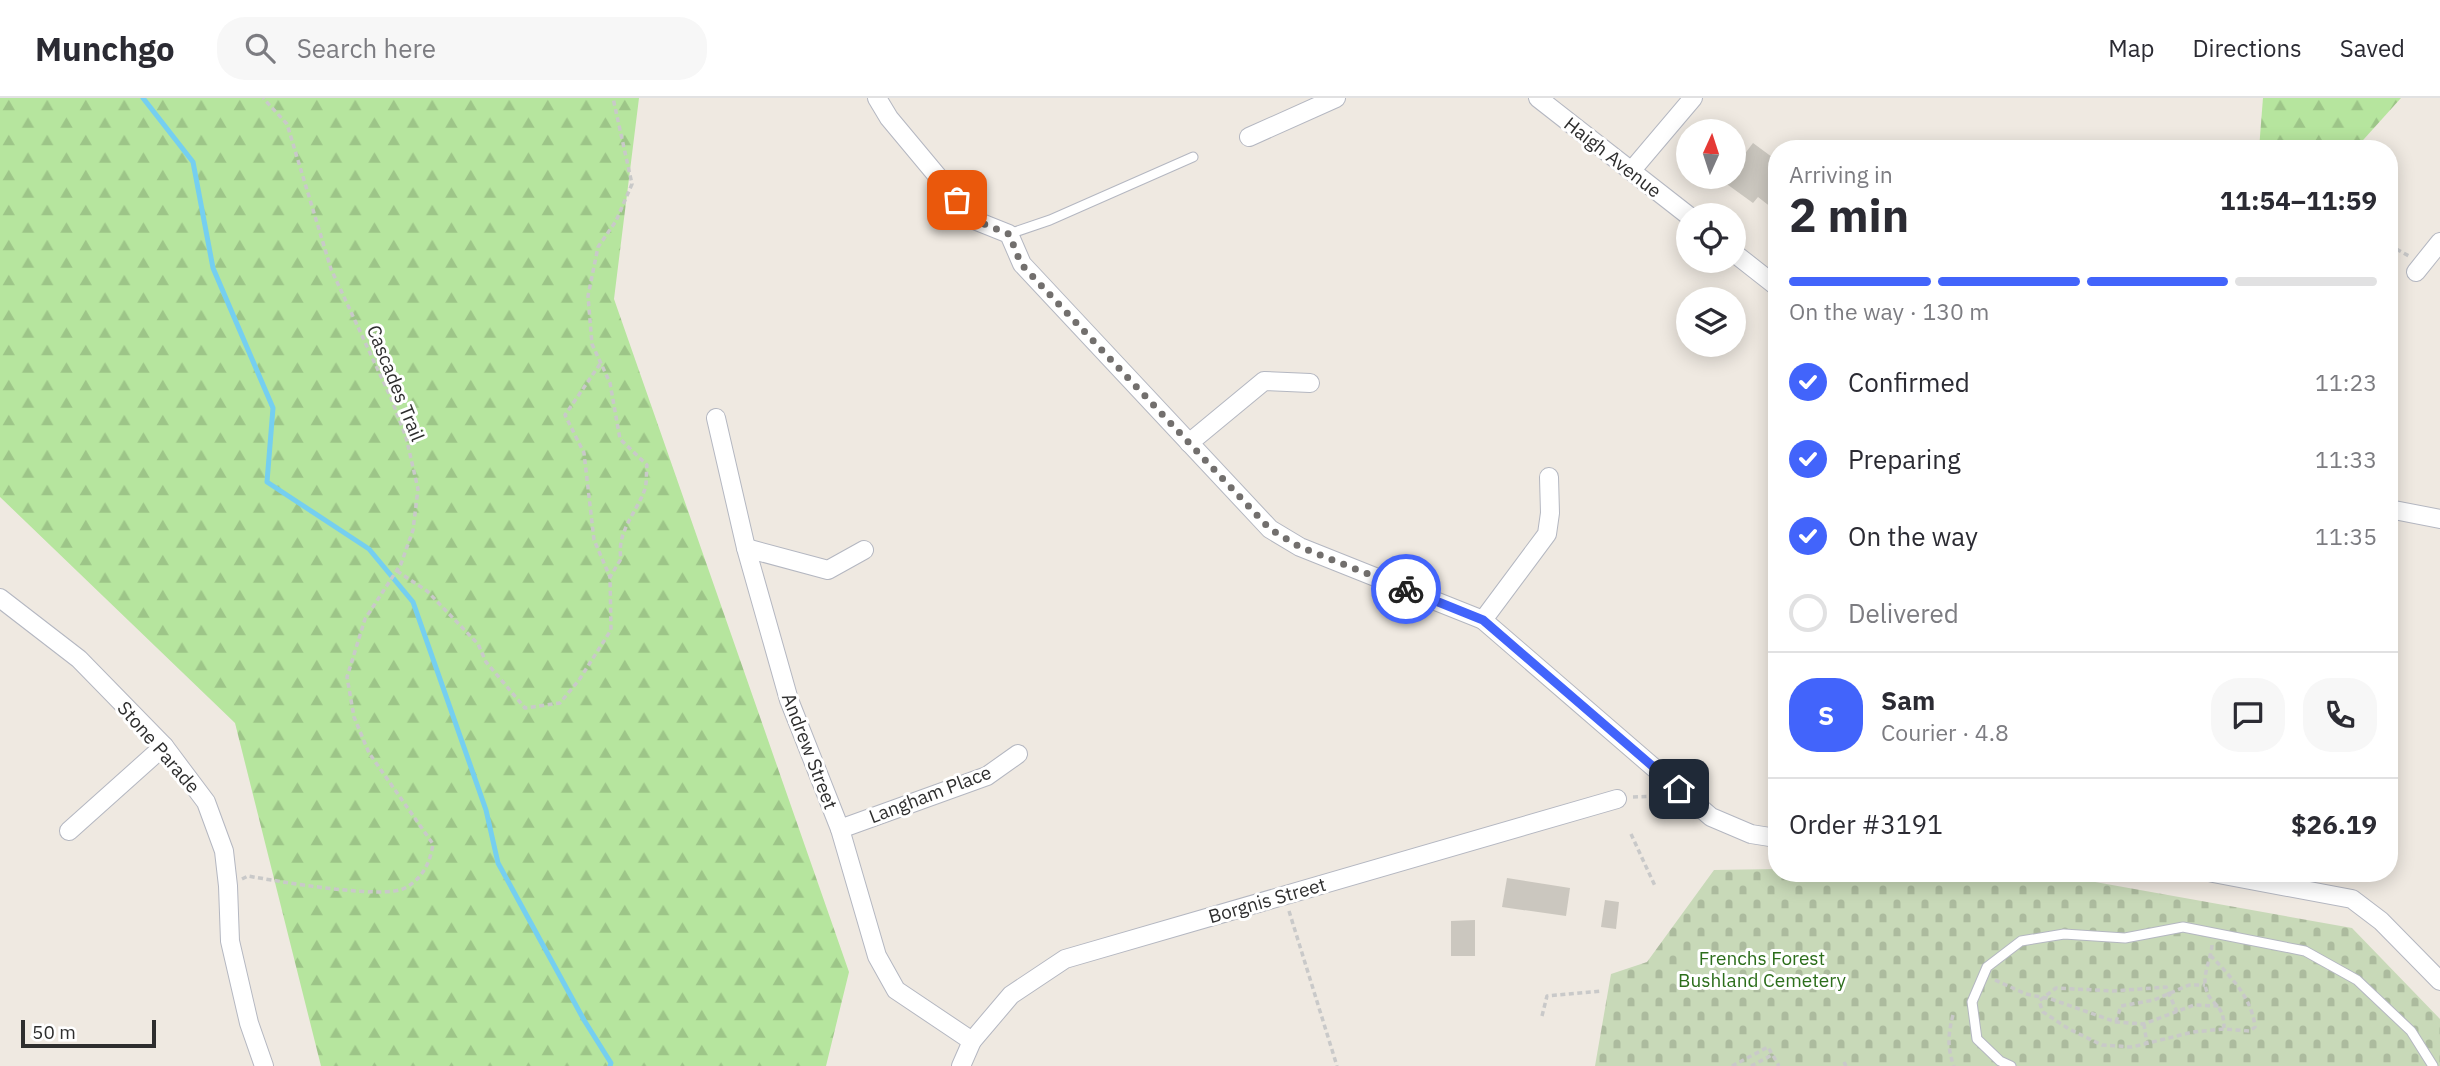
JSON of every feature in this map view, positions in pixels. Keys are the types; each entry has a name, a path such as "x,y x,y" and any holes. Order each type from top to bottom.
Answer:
{"street":[{"path":"877,98 889,118 974,220 1009,234 1021,264 1270,529 1300,547 1483,620 1711,817 1751,834 1768,837"},
{"path":"1249,137 1336,98"},
{"name":"Haigh Avenue","path":"1538,98 1676,206"},
{"path":"1632,170 1693,98"},
{"path":"2416,272 2440,242"},
{"path":"1746,262 1768,280"},
{"path":"1189,443 1264,381 1310,383"},
{"name":"Andrew Street","path":"716,418 746,548 789,700 839,829 877,956 897,990 972,1041"},
{"path":"1483,620 1547,534 1550,513 1549,477"},
{"path":"2398,511 2440,519"},
{"path":"746,548 828,570 864,550"},
{"name":"Stone Parade","path":"0,598 79,659 164,746 206,802 224,851 230,941 250,1023 264,1066"},
{"path":"69,831 164,746"},
{"name":"Langham Place","path":"839,829 987,776 1018,754"},
{"name":"Borgnis Street","path":"961,1066 972,1041 1011,995 1065,958 1617,799"},
{"path":"2261,882 2352,899 2381,921 2440,982"}],"lane":[{"path":"1009,234 1050,220 1193,157"},
{"path":"2011,1066 2000,1061 1977,1039 1972,1002 1987,967 2021,941 2064,934 2125,938 2183,927 2305,951 2357,980 2411,1031 2433,1066"}],"path":[{"name":"Cascades Trail","path":"228,886 248,876 381,893 403,890 420,877 430,862 433,844 369,753 354,716 347,677 365,619 397,570 412,530 418,489 406,437 391,397 331,269 287,124 263,98"},
{"path":"610,577 621,559 619,551 628,522 645,488 647,465 620,439 610,383 592,344 588,296 598,247 616,221 632,184 613,98"},
{"path":"397,570 427,591 478,644 486,662 525,708 560,703 611,630 610,577 594,540 584,453 565,415 601,363"},
{"path":"1617,799 1665,796 1679,789"},
{"path":"1631,834 1655,886"},
{"path":"1284,895 1337,1066"},
{"path":"2214,933 2205,985 2207,992 2224,1014 2224,1029"},
{"path":"2177,1012 2166,987 2113,991 2056,988 2039,1001 2043,1012 2069,1029 2102,1045 2132,1047 2193,1032 2224,1029 2250,1031 2255,1027 2249,1002 2231,976 2211,956"},
{"path":"1983,975 2026,994 2116,1022 2144,1024 2194,1005 2220,1006"},
{"path":"2116,1022 2121,1006 2154,1000 2189,985 2205,985"},
{"path":"1542,1016 1547,996 1602,990"},
{"path":"1953,1016 1948,1042 1954,1066"},
{"path":"2144,1024 2147,1045"},
{"path":"1732,1066 1768,1047 1776,1065"},
{"path":"1751,1066 1772,1055"}],"green space":[{"path":"0,98 639,98 614,299 849,972 826,1066 321,1066 235,723 0,497"},
{"path":"2263,98 2401,98 2363,140 2260,140"},
{"name":"Frenchs Forest Bushland Cemetery","path":"1768,869 1768,882 2095,882 2352,928 2440,1019 2440,1066 1595,1066 1611,974 1647,962 1714,870"}],"building":[{"path":"1753,143 1768,154 1768,205 1758,197 1753,203 1734,189 1746,189 1746,152"},
{"path":"1507,878 1570,888 1566,916 1502,907"},
{"path":"1605,900 1619,902 1616,929 1601,927"},
{"path":"1475,920 1475,956 1451,956 1451,921"}],"waterway":[{"path":"143,98 193,162 213,268 273,408 267,482 369,549 413,602 486,810 498,863 584,1020 611,1063 610,1066"}],"way so far":[{"path":"957,200 974,220 1009,234 1021,264 1270,529 1300,547 1406,589"}],"route":[{"path":"1406,589 1483,620 1679,789"}]}
